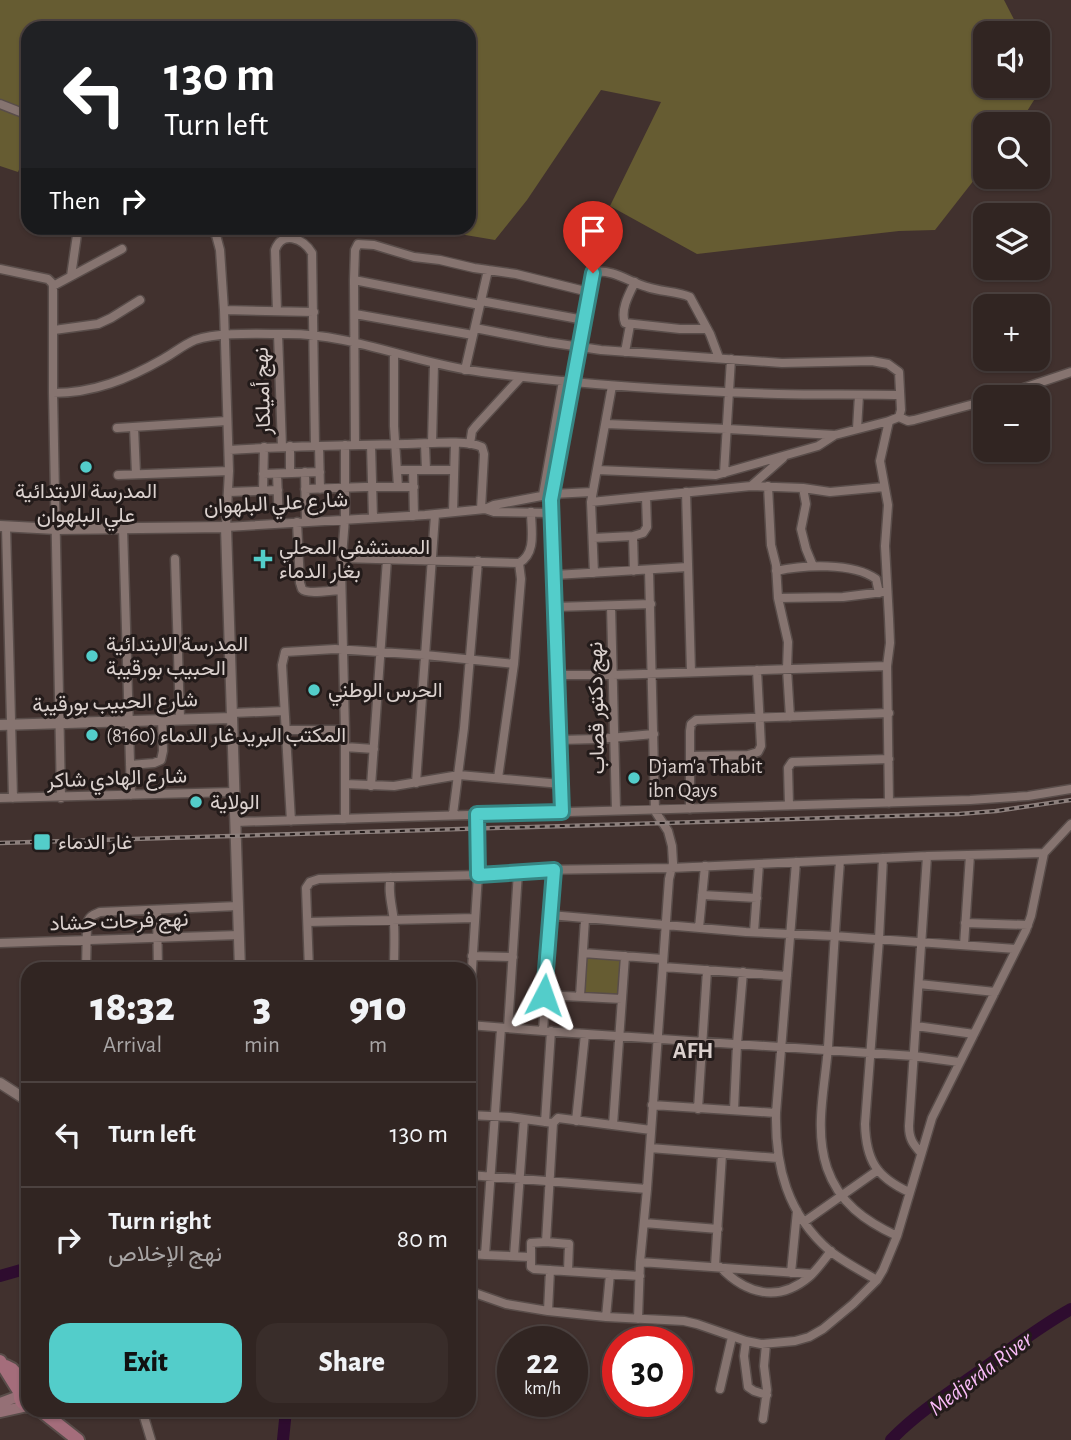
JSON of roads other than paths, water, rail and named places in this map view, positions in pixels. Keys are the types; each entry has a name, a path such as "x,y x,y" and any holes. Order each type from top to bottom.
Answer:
{"main road":[{"path":"1,1363 21,1390"},
{"path":"0,1403 21,1397"},
{"path":"0,1412 21,1399"},
{"path":"48,1417 78,1440"},
{"path":"56,1417 64,1430"}],"street":[{"path":"0,103 21,112"},
{"path":"71,276 77,235"},
{"path":"216,235 220,250 224,310 229,450 226,527 240,962"},
{"path":"278,311 275,250 282,239 289,237 306,245 312,253 320,489"},
{"path":"355,445 354,280 355,250 359,243 414,257 516,274 589,292"},
{"path":"53,286 122,249"},
{"path":"0,269 48,279 53,286 61,798"},
{"path":"465,370 488,270"},
{"path":"547,495 573,383 592,275 596,271 615,274 646,287 690,297 719,358"},
{"path":"354,280 584,320"},
{"path":"635,282 623,316 625,323 707,329"},
{"path":"54,330 98,324 140,300"},
{"path":"224,310 314,312"},
{"path":"355,314 625,352 806,363 880,362 899,372 901,410 898,417 835,435 818,446 724,473 698,475 597,470"},
{"path":"625,352 630,325"},
{"path":"53,393 104,387 149,367 186,344 209,337 278,334 354,342 465,370 573,383 729,391 900,395"},
{"name":"نهج أميلكار","path":"278,334 290,473"},
{"path":"394,352 394,426 398,487"},
{"path":"724,473 731,359"},
{"path":"426,470 434,364"},
{"path":"1034,385 1071,373"},
{"path":"470,444 474,429 520,377"},
{"path":"562,812 555,575 551,513 547,495 563,381"},
{"path":"594,573 591,502 612,386"},
{"path":"857,429 859,395"},
{"path":"898,417 914,421 973,404"},
{"path":"117,428 227,421"},
{"path":"889,421 880,461 888,505 883,592 890,643 887,666 889,803"},
{"path":"606,424 835,435"},
{"path":"134,427 136,474"},
{"path":"453,512 455,443"},
{"path":"229,450 264,447 470,444 482,447 484,454 483,509 494,512 551,513"},
{"path":"345,445 345,519 341,558 345,819"},
{"path":"371,445 373,518"},
{"path":"263,489 264,447"},
{"path":"751,486 788,454"},
{"path":"397,470 454,470"},
{"path":"413,470 414,516"},
{"path":"118,475 229,471"},
{"path":"305,472 300,583 302,589 311,592 341,590"},
{"path":"263,474 320,472"},
{"path":"277,474 279,523"},
{"path":"591,502 751,486 830,492 884,487"},
{"path":"768,486 771,545 778,598 786,631 790,717"},
{"path":"304,489 414,487"},
{"path":"803,488 806,505 801,529 813,566"},
{"path":"229,492 278,490"},
{"name":"شارع علي البلهوان","path":"3,527 226,527 414,516 483,509 547,495 592,492"},
{"path":"686,492 691,672"},
{"path":"593,538 643,533 647,527 646,497"},
{"path":"341,558 519,563 530,551 531,512"},
{"path":"416,783 435,514"},
{"path":"3,527 6,725 13,798"},
{"path":"123,528 131,795"},
{"path":"633,536 634,571"},
{"path":"175,559 180,718"},
{"path":"371,786 387,559"},
{"path":"453,814 459,775 478,561"},
{"path":"498,778 514,664 521,579 519,563"},
{"path":"776,571 813,566 861,571 876,579 883,592"},
{"path":"555,575 688,567"},
{"path":"638,1319 668,879 673,852 668,831 655,809 649,570"},
{"path":"778,598 843,597 883,592"},
{"path":"556,607 650,604"},
{"name":"نهج دكتور قصاب","path":"611,606 616,810"},
{"path":"291,821 282,665 285,652 343,650 514,664"},
{"path":"558,675 887,666"},
{"path":"690,756 758,752 761,746 757,670"},
{"path":"232,715 284,711"},
{"path":"691,808 690,727 696,720 889,713"},
{"name":"شارع الحبيب بورقيبة","path":"6,725 232,715"},
{"path":"130,765 161,760 162,719"},
{"path":"285,730 345,730"},
{"path":"559,740 654,734"},
{"path":"345,747 374,749"},
{"path":"789,805 788,768 792,762 889,759"},
{"path":"345,784 394,786 459,775 561,784"},
{"path":"235,822 1000,799 1071,789"},
{"name":"شارع الهادي شاكر","path":"0,798 234,792"},
{"path":"472,962 478,875 477,814"},
{"path":"476,1293 506,1304 548,1311 684,1321 746,1341 766,1344 795,1341 823,1329 877,1279 891,1254 932,1118 1028,925 1044,853 1071,824"},
{"path":"309,962 306,888 312,881 319,879 1044,853"},
{"path":"964,945 970,855"},
{"path":"921,1153 913,1145 909,1133 927,856"},
{"path":"883,858 865,1141 878,1170 892,1185 909,1192"},
{"path":"840,861 820,1129 822,1149 828,1170 841,1195 853,1209 867,1221 897,1236"},
{"path":"796,862 776,1113 778,1158 784,1182 804,1222 831,1251 877,1279"},
{"path":"754,932 759,864"},
{"path":"699,928 705,866"},
{"path":"546,1242 550,1182 544,995 554,870"},
{"path":"485,1255 495,1117 513,957 519,872"},
{"path":"391,877 394,962"},
{"path":"702,895 757,898"},
{"path":"86,962 88,919 100,912 238,906"},
{"path":"157,910 158,962"},
{"path":"550,915 1016,950"},
{"path":"308,922 474,918"},
{"path":"580,996 585,919"},
{"path":"965,923 1028,925"},
{"name":"نهج فرحات حشاد","path":"0,943 239,934"},
{"path":"583,953 625,956 707,970 787,976"},
{"path":"472,956 513,957"},
{"path":"613,1125 625,956"},
{"path":"698,1108 707,970"},
{"path":"734,1110 743,972"},
{"path":"919,985 995,992"},
{"path":"544,995 622,999"},
{"path":"476,1026 914,1056 959,1062"},
{"path":"916,1026 974,1034"},
{"path":"576,1121 585,1034"},
{"path":"0,1083 21,1096"},
{"path":"653,1105 776,1113"},
{"path":"476,1116 549,1123 558,1118 651,1130"},
{"path":"514,1256 524,1119"},
{"path":"650,1148 778,1158"},
{"path":"722,1154 718,1267 731,1279 743,1286 766,1292 779,1292 791,1288 812,1274 831,1251"},
{"path":"804,1222 878,1170"},
{"path":"476,1176 647,1189"},
{"path":"791,1273 797,1211"},
{"path":"644,1223 718,1229"},
{"path":"568,1271 569,1244 532,1242 532,1269 640,1276"},
{"path":"476,1254 530,1257"},
{"path":"640,1262 812,1274"},
{"path":"548,1311 550,1270"},
{"path":"606,1317 610,1274"},
{"path":"720,1390 732,1337"},
{"path":"746,1341 744,1356 748,1387 767,1395"},
{"path":"762,1419 767,1395 764,1366 766,1344"},
{"path":"144,1417 151,1440"}],"waterway":[{"name":"Medjerda River","path":"0,1276 21,1270"},
{"name":"Medjerda River","path":"891,1440 932,1405 1034,1332 1071,1309"},
{"name":"Medjerda River","path":"283,1440 285,1417"}],"railway":[{"path":"0,843 959,814 1071,800"}],"place":[{"name":"المدرسة الابتدائية علي البلهوان","path":"86,467"},
{"name":"المستشفى المحلي بغار الدماء","path":"263,559"},
{"name":"المدرسة الابتدائية الحبيب بورقيبة","path":"92,656"},
{"name":"الحرس الوطني","path":"314,690"},
{"name":"المكتب البريد غار الدماء (8160)","path":"92,735"},
{"name":"Djam'a Thabit ibn Qays","path":"634,778"},
{"name":"الولاية","path":"196,802"},
{"name":"غار الدماء","path":"42,842"}],"district":[{"name":"AFH","path":"693,1050"}]}
